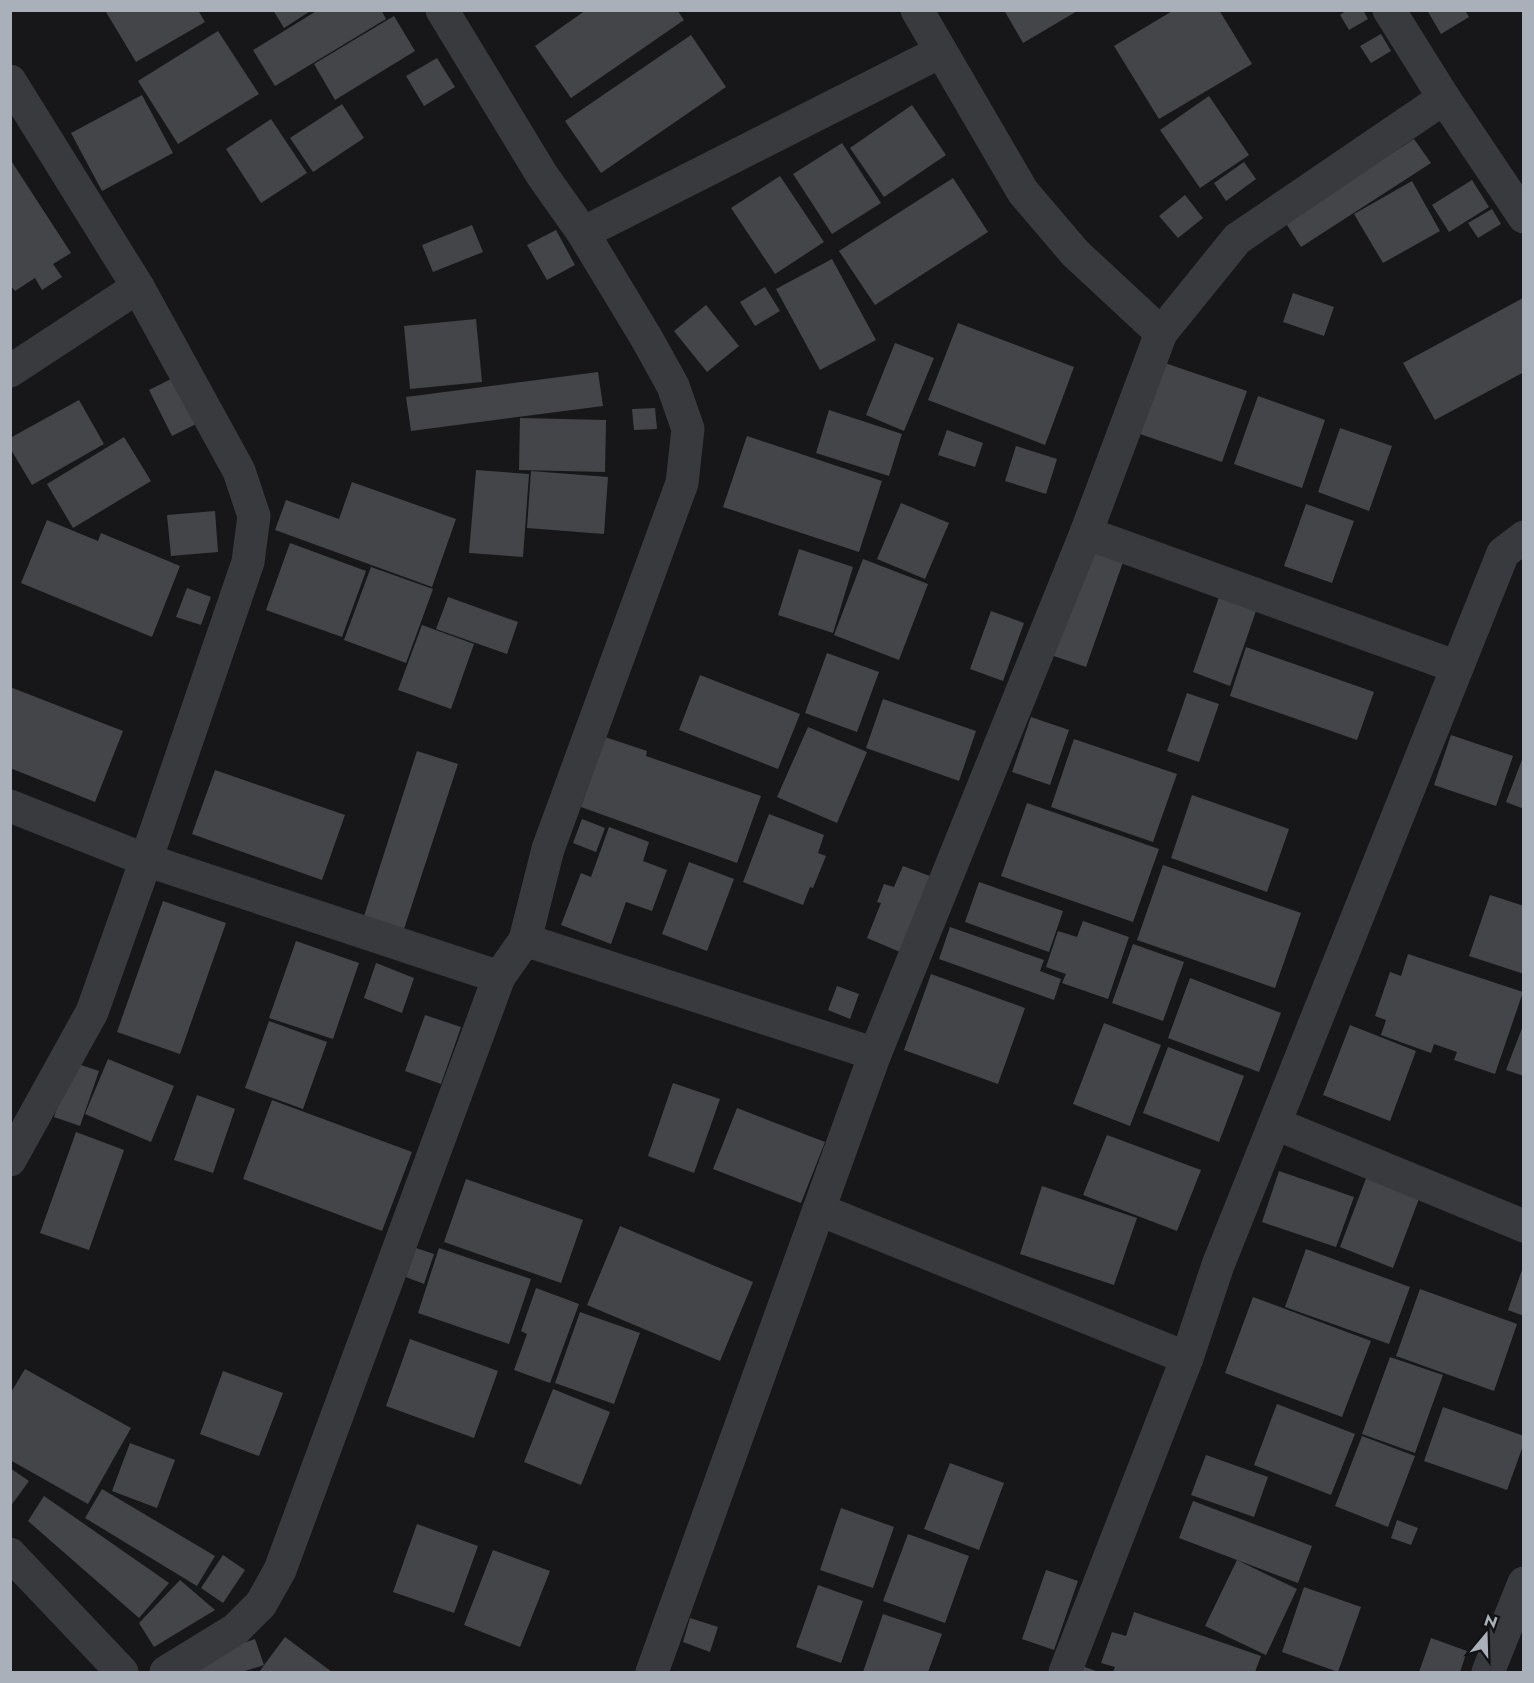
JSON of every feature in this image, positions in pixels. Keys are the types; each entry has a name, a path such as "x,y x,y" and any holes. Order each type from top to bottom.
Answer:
{"street":[{"path":"166,1672 236,1629 261,1604 280,1570 499,977 525,940 548,849 682,483 688,429 673,386 583,234 542,175 442,10"},
{"path":"917,10 1023,192 1075,253 1161,333"},
{"path":"1389,10 1444,98 1524,217"},
{"path":"583,234 940,52"},
{"path":"10,81 138,287 239,471 254,516 248,562 92,1012 10,1160"},
{"path":"652,1672 875,1054 1086,533 1161,333 1237,239 1444,98"},
{"path":"10,371 138,287"},
{"path":"1086,533 1457,667"},
{"path":"1065,1672 1187,1358 1218,1266 1457,667 1503,554 1524,537"},
{"path":"10,806 146,860 499,977"},
{"path":"525,940 875,1054"},
{"path":"1276,1124 1524,1226"},
{"path":"820,1210 1187,1358"},
{"path":"10,1554 122,1672"},
{"path":"1488,1672 1524,1583"}],"building":[{"path":"109,10 198,10 205,22 136,62 106,12"},
{"path":"273,10 312,10 284,28"},
{"path":"318,10 381,10 386,19 275,86 253,50"},
{"path":"586,10 677,10 684,20 571,98 535,46"},
{"path":"1004,10 1079,10 1023,43"},
{"path":"1174,10 1219,10 1252,64 1159,119 1114,46"},
{"path":"1347,10 1363,10 1368,19 1349,30 1340,15"},
{"path":"1427,10 1465,10 1469,17 1441,34"},
{"path":"394,16 415,51 335,100 314,64"},
{"path":"218,31 259,94 178,144 138,81"},
{"path":"1381,34 1391,51 1371,63 1360,46"},
{"path":"691,35 726,87 601,173 565,121"},
{"path":"437,58 455,87 424,106 406,76"},
{"path":"142,95 173,153 102,191 71,133"},
{"path":"1209,96 1249,155 1200,188 1160,130"},
{"path":"342,104 364,138 313,172 290,138"},
{"path":"912,105 946,155 884,197 850,148"},
{"path":"271,119 307,173 261,203 226,149"},
{"path":"1414,139 1431,163 1301,247 1285,222"},
{"path":"842,143 881,203 832,234 793,174"},
{"path":"10,159 71,253 53,264 62,277 42,290 35,278 15,291 10,285"},
{"path":"1244,162 1256,179 1226,201 1214,183"},
{"path":"780,176 824,242 775,274 731,208"},
{"path":"953,178 988,232 875,305 839,251"},
{"path":"1472,180 1489,207 1449,232 1432,205"},
{"path":"1412,181 1440,231 1383,263 1354,214"},
{"path":"1185,195 1203,218 1178,238 1159,216"},
{"path":"1492,209 1501,224 1478,238 1468,223"},
{"path":"472,225 483,252 433,272 422,245"},
{"path":"556,230 575,265 547,280 527,245"},
{"path":"832,259 876,340 820,370 776,289"},
{"path":"765,287 780,311 755,326 740,302"},
{"path":"1293,293 1334,307 1324,336 1283,322"},
{"path":"1523,298 1524,372 1435,420 1403,363"},
{"path":"706,305 739,346 707,372 674,331"},
{"path":"476,319 482,382 410,389 404,326"},
{"path":"958,323 1074,367 1045,445 928,400"},
{"path":"895,343 934,358 904,431 866,415"},
{"path":"1159,361 1247,391 1222,462 1134,432"},
{"path":"598,372 603,406 411,431 406,397"},
{"path":"173,378 196,424 172,436 149,390"},
{"path":"1258,396 1325,420 1302,488 1234,464"},
{"path":"79,400 104,444 32,485 10,448 10,438"},
{"path":"655,408 657,429 634,430 632,409"},
{"path":"829,410 902,434 889,476 816,453"},
{"path":"520,418 606,420 605,472 519,470"},
{"path":"1340,428 1392,446 1369,511 1318,492"},
{"path":"947,430 983,443 975,467 938,455"},
{"path":"747,436 882,481 859,552 723,507"},
{"path":"124,437 151,481 73,528 47,484"},
{"path":"1016,446 1057,459 1046,494 1005,481"},
{"path":"476,470 529,474 523,557 469,553"},
{"path":"531,471 608,477 604,534 527,528"},
{"path":"352,482 456,519 432,587 275,530 286,500 339,519"},
{"path":"901,503 949,523 925,579 877,559"},
{"path":"1306,504 1354,521 1332,583 1284,566"},
{"path":"215,511 218,552 171,556 167,515"},
{"path":"47,520 98,541 101,533 180,566 152,637 21,583"},
{"path":"290,543 366,571 342,637 266,610"},
{"path":"799,549 853,567 833,633 778,615"},
{"path":"1088,550 1123,562 1086,667 1051,655"},
{"path":"863,559 928,584 899,660 834,635"},
{"path":"371,567 433,589 406,663 344,640"},
{"path":"187,588 211,597 201,625 176,617"},
{"path":"448,597 518,622 507,654 436,629"},
{"path":"1219,597 1256,611 1230,686 1193,672"},
{"path":"991,611 1024,623 1003,681 970,669"},
{"path":"422,625 474,644 451,709 398,690"},
{"path":"1246,647 1374,692 1357,740 1230,696"},
{"path":"827,653 879,672 857,732 805,713"},
{"path":"700,675 800,714 778,769 679,730"},
{"path":"10,687 123,731 95,802 10,768"},
{"path":"1187,693 1219,704 1199,762 1167,751"},
{"path":"883,699 976,731 959,781 866,748"},
{"path":"1031,717 1069,730 1050,785 1012,772"},
{"path":"808,727 867,752 837,823 777,797"},
{"path":"1451,735 1513,756 1496,806 1434,785"},
{"path":"605,737 647,751 646,756 761,796 737,863 581,807"},
{"path":"1074,739 1177,774 1153,842 1051,807"},
{"path":"417,751 458,764 404,929 364,916"},
{"path":"1524,757 1524,809 1506,802"},
{"path":"215,770 345,815 322,880 192,834"},
{"path":"1192,795 1289,829 1267,892 1171,858"},
{"path":"1027,803 1159,849 1133,922 1001,876"},
{"path":"769,814 824,835 818,853 826,856 813,888 810,887 803,905 743,882"},
{"path":"582,819 605,828 596,852 573,843"},
{"path":"609,827 649,842 643,861 667,870 652,911 626,902 611,944 561,925 581,873 591,877"},
{"path":"689,862 734,879 707,951 662,934"},
{"path":"1163,865 1301,913 1275,988 1137,940"},
{"path":"903,866 930,876 900,952 867,938 881,903 877,902 884,884 894,887"},
{"path":"979,882 1063,911 1049,952 965,922"},
{"path":"1490,895 1524,906 1524,974 1469,956"},
{"path":"163,901 226,923 180,1054 117,1032"},
{"path":"1083,921 1129,937 1108,999 1062,983 1066,974 1046,967 1058,931 1077,937"},
{"path":"950,927 1044,960 1040,971 1061,979 1054,1000 939,959"},
{"path":"296,941 359,963 333,1039 269,1018"},
{"path":"1133,944 1184,962 1163,1021 1112,1003"},
{"path":"1408,954 1523,992 1495,1074 1454,1060 1457,1052 1434,1044 1431,1053 1381,1035 1386,1020 1375,1016 1390,972 1401,976"},
{"path":"376,963 414,978 402,1013 364,998"},
{"path":"931,974 1025,1008 998,1084 904,1050"},
{"path":"1190,978 1281,1013 1259,1072 1168,1038"},
{"path":"837,986 859,994 850,1019 828,1010"},
{"path":"425,1015 461,1027 441,1084 405,1071"},
{"path":"269,1021 327,1042 303,1109 245,1088"},
{"path":"1104,1023 1161,1045 1130,1126 1073,1104"},
{"path":"1524,1023 1524,1076 1506,1070"},
{"path":"1350,1025 1416,1051 1390,1121 1323,1095"},
{"path":"1168,1047 1244,1076 1219,1142 1143,1113"},
{"path":"108,1059 174,1086 151,1142 85,1114"},
{"path":"72,1062 99,1071 80,1126 54,1117"},
{"path":"673,1083 720,1099 694,1173 648,1156"},
{"path":"197,1095 235,1109 213,1173 174,1160"},
{"path":"272,1100 412,1152 382,1231 243,1179"},
{"path":"737,1108 825,1142 801,1203 713,1169"},
{"path":"76,1132 124,1150 89,1250 40,1233"},
{"path":"1107,1135 1201,1170 1177,1231 1083,1195"},
{"path":"1370,1168 1423,1188 1393,1268 1340,1247"},
{"path":"1279,1171 1354,1197 1336,1247 1262,1222"},
{"path":"466,1179 583,1220 561,1283 444,1242"},
{"path":"1042,1186 1137,1218 1114,1285 1020,1254"},
{"path":"620,1226 753,1282 720,1361 587,1305"},
{"path":"416,1248 434,1254 424,1284 406,1277"},
{"path":"439,1248 531,1279 509,1344 418,1313"},
{"path":"1306,1249 1410,1287 1389,1344 1285,1307"},
{"path":"1524,1267 1524,1316 1508,1310"},
{"path":"536,1288 579,1304 550,1383 514,1370 527,1334 521,1331"},
{"path":"1420,1289 1517,1324 1494,1391 1396,1356"},
{"path":"1253,1297 1371,1341 1342,1417 1225,1373"},
{"path":"580,1312 640,1333 614,1404 555,1383"},
{"path":"410,1339 498,1371 474,1438 386,1406"},
{"path":"1390,1357 1443,1375 1415,1453 1362,1434"},
{"path":"25,1369 131,1428 88,1504 10,1460 10,1394"},
{"path":"223,1371 283,1393 259,1456 200,1434"},
{"path":"553,1389 610,1412 581,1485 524,1462"},
{"path":"1277,1404 1355,1434 1331,1495 1254,1465"},
{"path":"1443,1407 1524,1436 1524,1443 1507,1490 1424,1461"},
{"path":"1362,1436 1415,1456 1388,1527 1335,1506"},
{"path":"130,1443 175,1460 157,1508 112,1491"},
{"path":"1206,1455 1268,1477 1254,1517 1191,1495"},
{"path":"950,1463 1004,1483 979,1550 924,1529"},
{"path":"10,1468 29,1481 10,1507"},
{"path":"102,1489 215,1556 197,1586 85,1518"},
{"path":"44,1496 169,1583 139,1618 28,1521"},
{"path":"1193,1501 1312,1546 1298,1583 1179,1538"},
{"path":"841,1508 894,1527 873,1588 820,1570"},
{"path":"1397,1520 1418,1528 1411,1545 1391,1538"},
{"path":"417,1524 478,1546 454,1613 393,1592"},
{"path":"908,1534 969,1556 945,1623 883,1601"},
{"path":"493,1550 550,1571 520,1647 464,1625"},
{"path":"223,1555 245,1570 223,1603 201,1588"},
{"path":"1237,1560 1297,1589 1266,1655 1205,1626"},
{"path":"1046,1570 1078,1581 1054,1650 1022,1639"},
{"path":"180,1580 215,1610 154,1647 139,1623"},
{"path":"818,1585 863,1601 841,1663 796,1647"},
{"path":"1304,1587 1361,1607 1338,1672 1282,1652"},
{"path":"1134,1612 1261,1656 1255,1672 1113,1672 1115,1667 1101,1663 1112,1632 1126,1636"},
{"path":"883,1614 942,1634 928,1672 863,1672"},
{"path":"690,1618 718,1627 710,1652 683,1642"},
{"path":"285,1637 332,1672 259,1672"},
{"path":"1431,1638 1467,1651 1460,1672 1419,1672"},
{"path":"255,1639 264,1665 242,1672 186,1672 222,1650"},
{"path":"1082,1666 1099,1672 1079,1672"}]}
